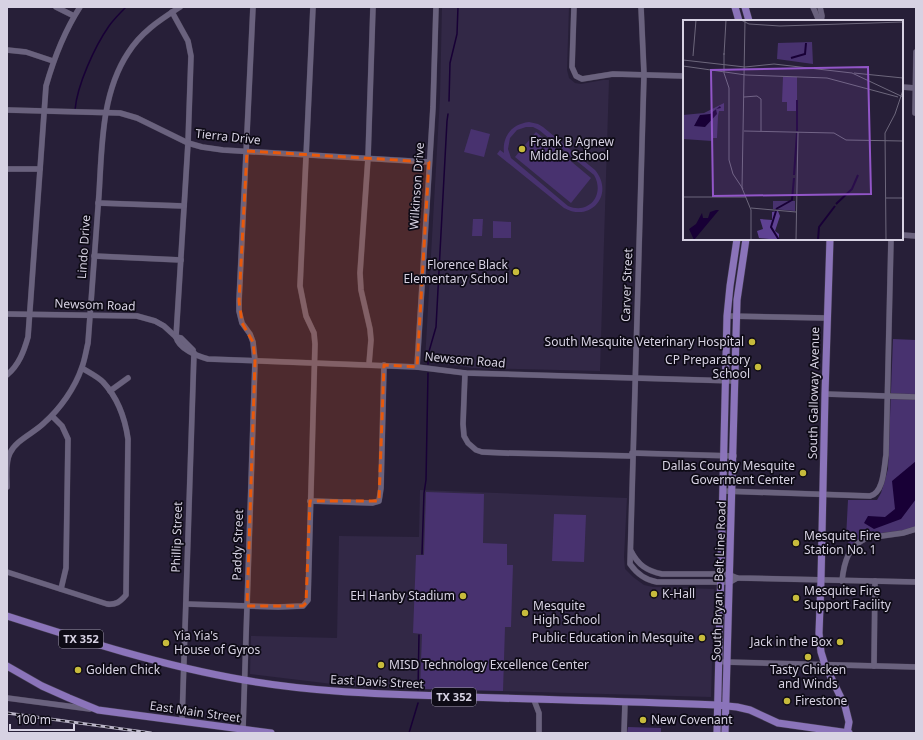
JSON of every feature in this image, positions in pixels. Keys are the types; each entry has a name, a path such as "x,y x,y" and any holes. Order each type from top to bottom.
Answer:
{"main road":[{"path":"745,7 747,20"},
{"path":"747,20 748,7"},
{"path":"737,10 747,20"},
{"path":"737,10 739,20"},
{"name":"South Bryan - Belt Line Road","path":"717,733 727,316 737,240"},
{"name":"South Bryan - Belt Line Road","path":"725,733 738,288 746,240"},
{"name":"South Galloway Avenue","path":"830,240 819,633 821,651 825,665 845,706 849,722 848,733"},
{"path":"725,423 734,423"},
{"path":"722,537 731,538"},
{"name":"East Davis Street","path":"7,616 134,656 184,669 245,680 334,691 534,700 717,705 750,710 778,723 848,733"},
{"name":"East Main Street","path":"7,666 42,686 98,710 271,733"}],"street":[{"path":"56,7 74,16"},
{"path":"7,375 12,371 23,354 28,337 46,86 53,61 62,38 80,7"},
{"name":"Lindo Drive","path":"7,487 7,461 15,446 52,416 68,395 82,368 88,343 105,112 120,67 128,52 154,24 180,7"},
{"name":"Paddy Street","path":"243,729 254,361 253,342 250,334 242,323 239,311 239,300 253,7"},
{"path":"186,604 302,606 308,600 314,333 306,316 300,286 313,7"},
{"path":"369,364 371,335 361,290 360,278 368,158 374,7"},
{"name":"Wilkinson Drive","path":"417,367 430,162 436,7"},
{"path":"574,7 572,67 574,74 578,77 582,79 613,74 683,76"},
{"name":"Carver Street","path":"641,7 644,74 630,564 639,574 649,581 721,582"},
{"path":"813,7 820,20"},
{"path":"820,7 822,16 820,20"},
{"path":"172,12 188,41 191,56 188,143 176,337"},
{"path":"7,50 26,52 53,61"},
{"path":"915,113 916,52"},
{"path":"903,87 916,88"},
{"name":"Tierra Drive","path":"7,110 120,113 137,118 188,143 202,147 430,162"},
{"path":"7,168 40,169"},
{"path":"98,203 184,206"},
{"path":"903,235 916,236"},
{"path":"723,492 874,495 879,489 886,455 891,240"},
{"path":"94,256 181,260"},
{"name":"Newsom Road","path":"7,314 137,316 149,319 164,326 188,351 208,359 369,364 417,367 465,373 735,381"},
{"path":"727,316 827,318"},
{"name":"Phillip Street","path":"182,721 194,353"},
{"path":"310,501 372,503 379,501 384,365"},
{"path":"7,572 112,605 120,602 126,595 128,439 126,428 120,407 110,391 102,381 82,368"},
{"path":"465,373 464,436 468,444 476,450 482,452 734,456"},
{"path":"110,391 128,378"},
{"path":"825,394 916,397"},
{"path":"52,416 62,426 68,439 66,568 61,589"},
{"path":"842,581 846,560 851,549 861,540 874,536 909,532 916,529"},
{"path":"630,548 636,561 642,566 656,573 662,574 730,574 737,578 916,582"},
{"path":"721,582 730,582 737,578"},
{"path":"874,666 875,581"},
{"path":"718,662 916,667"},
{"path":"7,698 98,710"},
{"path":"534,700 539,713 539,733"},
{"path":"624,733 625,702"}],"highlighted area":[{"path":"247,151 429,162 417,367 384,365 379,501 310,501 306,603 303,606 247,606 255,361 253,342 242,323 239,301"}],"shaded area":[{"path":"442,7 569,7 567,70 569,78 575,83 581,84 609,80 600,371 472,368 425,361 440,97"},
{"path":"529,122 543,127 595,170 601,179 602,188 601,197 597,204 591,209 583,212 574,212 564,208 497,154 500,150 504,153 505,141 509,132 513,128","holes":["526,127 533,127 539,130 594,175 598,189 596,196 589,205 583,208 568,206 511,158 508,149 510,138 517,130"]},
{"path":"471,129 490,134 484,157 464,152"},
{"path":"536,132 591,178 571,203 515,157"},
{"path":"473,219 483,219 482,236 472,236"},
{"path":"493,221 511,222 511,238 493,238"},
{"path":"893,339 916,340 916,527 905,531 871,534 861,537 850,546 846,538 848,500 877,500 881,493 888,469"},
{"path":"916,461 916,499 901,519 874,529 864,523 868,516 885,517 895,509 892,481"},
{"name":"Mesquite High School","path":"420,490 627,498 624,557 625,569 644,585 653,587 714,589 711,697 357,687 250,674 251,636 337,638 339,536 419,537"},
{"name":"EH Hanby Stadium","path":"426,492 484,494 483,543 507,544 507,565 513,565 511,627 505,627 503,691 420,689 422,634 413,633 416,555 424,555"},
{"path":"554,514 586,515 584,562 552,561"},
{"path":"628,727 661,728 661,733 627,733"}],"waterway":[{"path":"75,110 79,89 98,44 115,18 126,7"},
{"path":"449,101 450,63 457,34 458,7"},
{"path":"428,364 428,355 436,327 448,114"},
{"path":"422,554 424,493 426,480 428,373"},
{"path":"418,690 419,635"},
{"path":"409,733 418,703"}],"railway":[{"path":"7,713 151,733"}],"place":[{"name":"Frank B Agnew Middle School","path":"522,149"},
{"name":"Florence Black Elementary School","path":"516,272"},
{"name":"South Mesquite Veterinary Hospital","path":"752,342"},
{"name":"CP Preparatory School","path":"758,367"},
{"name":"Dallas County Mesquite Goverment Center","path":"803,473"},
{"name":"Mesquite Fire Station No. 1","path":"796,543"},
{"name":"K-Hall","path":"654,594"},
{"name":"EH Hanby Stadium","path":"463,596"},
{"name":"Mesquite Fire Support Facility","path":"796,598"},
{"name":"Mesquite High School","path":"525,613"},
{"name":"Public Education in Mesquite","path":"702,638"},
{"name":"Jack in the Box","path":"840,642"},
{"name":"Yia Yia's House of Gyros","path":"166,643"},
{"name":"Tasty Chicken and Winds","path":"808,657"},
{"name":"MISD Technology Excellence Center","path":"381,665"},
{"name":"Golden Chick","path":"78,670"},
{"name":"Firestone","path":"787,701"},
{"name":"New Covenant","path":"643,720"}]}
